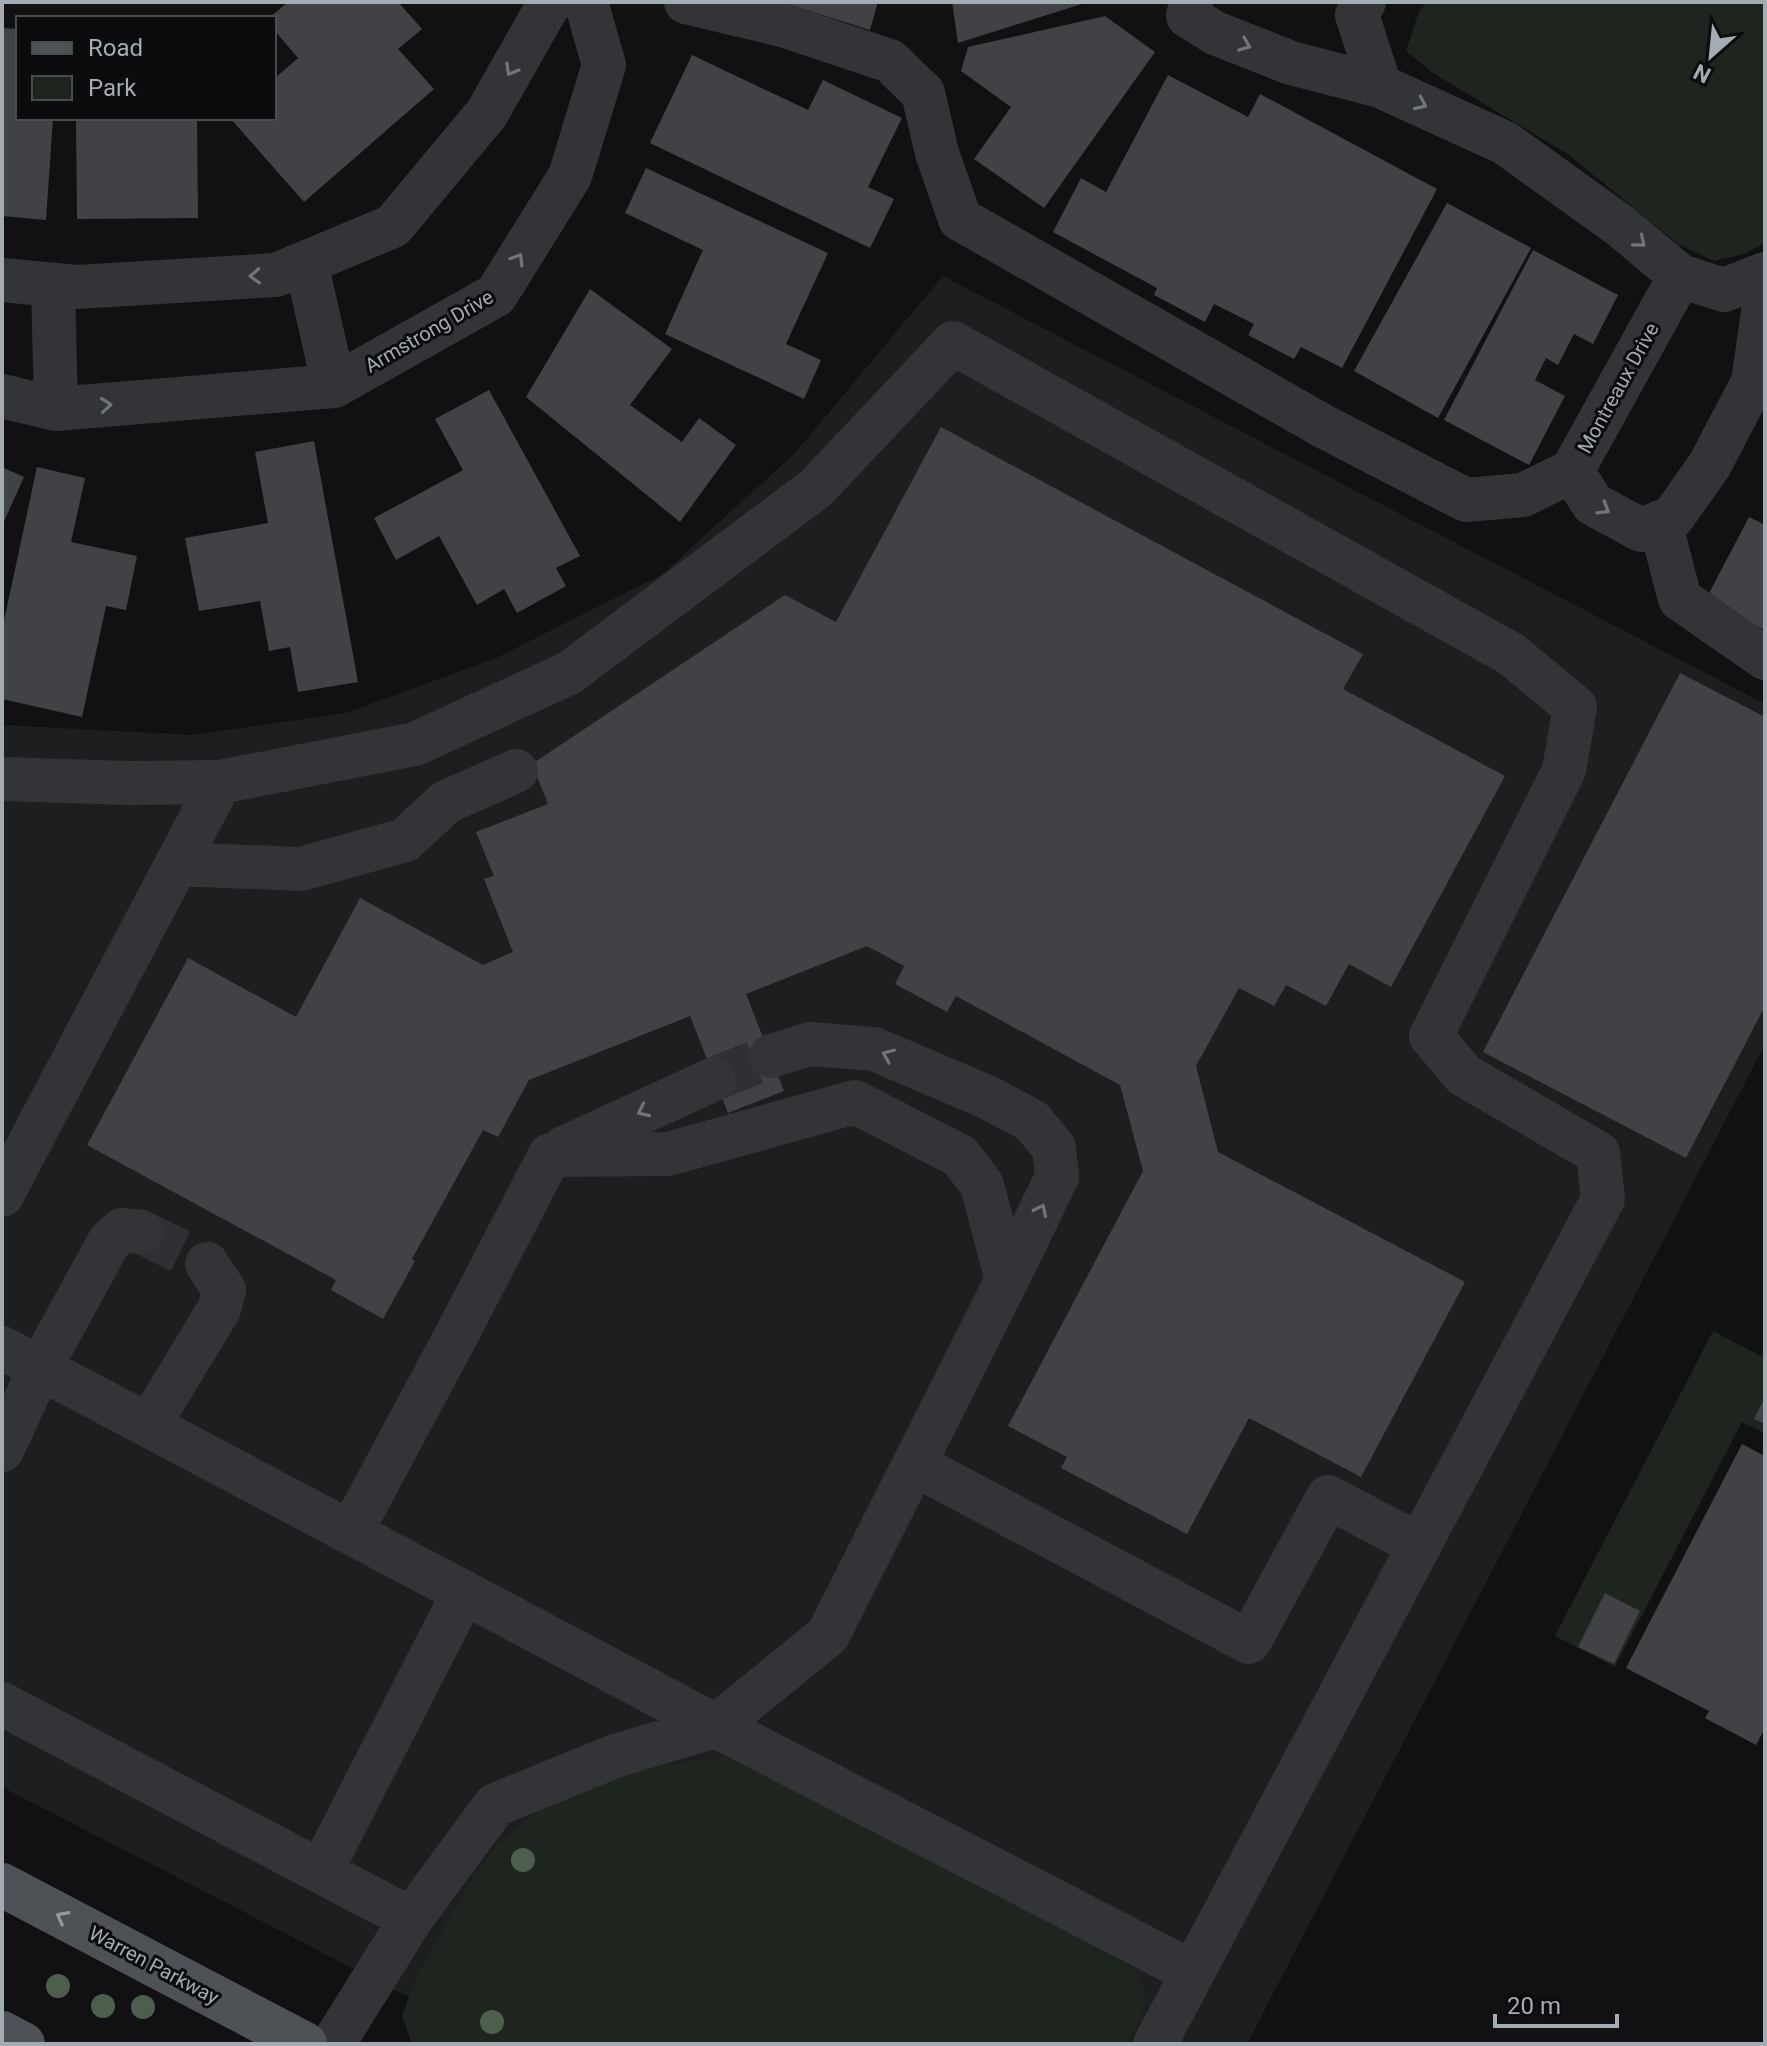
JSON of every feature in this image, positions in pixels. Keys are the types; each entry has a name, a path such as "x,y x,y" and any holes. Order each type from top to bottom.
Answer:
{"main road":[{"name":"Warren Parkway","path":"2,1885 305,2044"},
{"path":"2,2033 23,2044"}],"street":[{"path":"2,280 77,287 276,275 393,226 487,113 550,2"},
{"name":"Armstrong Drive","path":"2,396 56,409 334,386 496,295 570,176 604,65 586,2"},
{"path":"686,2 782,25 890,61 923,93 937,153 960,219 1323,426 1466,500 1523,495 1572,471"},
{"path":"1191,2 1188,16 1215,33 1291,63 1380,86 1505,143 1622,227 1680,276 1724,290 1765,274"},
{"path":"1364,2 1357,15 1380,86"},
{"path":"306,263 334,386"},
{"name":"Montreaux Drive","path":"1660,522 1641,530 1593,504 1572,471 1680,276"},
{"path":"53,285 56,409"},
{"path":"1765,298 1753,382 1709,466 1672,518 1660,522 1680,599 1765,658"},
{"path":"2,779 220,782 415,744 569,673 816,488 953,343 1511,654 1575,707 1564,770 1431,1036 1464,1075 1598,1153 1603,1199 1155,2044"},
{"path":"177,864 301,869 405,840 446,802 516,771"},
{"path":"2,1195 220,782"},
{"path":"333,2044 411,1919 495,1805 615,1756 716,1726 828,1635 1057,1177 1054,1148 1032,1121 987,1097 874,1049 810,1044 771,1056"},
{"path":"351,1532 550,1155 714,1079"},
{"path":"550,1155 668,1154 855,1102 960,1156 982,1185 1007,1280"},
{"path":"2,1450 40,1368 109,1242 122,1230 141,1232"},
{"path":"149,1425 219,1309 224,1290 207,1264"},
{"path":"2,1348 716,1726 1192,1972"},
{"path":"914,1464 1249,1642 1328,1497 1419,1545"},
{"path":"321,1871 464,1592"},
{"path":"2,1704 411,1919"}],"shaded area":[{"path":"943,276 1765,704 1765,1044 1247,2044 499,2044 2,1787 2,725 192,735 346,713 496,658 661,575 795,453"}],"green space":[{"path":"1427,2 1765,2 1765,243 1744,254 1714,261 1678,244 1569,155 1433,73 1406,51 1419,11"},
{"path":"1713,1331 1765,1358 1765,1433 1742,1422 1615,1667 1555,1636"},
{"path":"727,1756 1130,1965 1143,1986 1145,2004 1126,2044 412,2044 402,2016 416,1977 474,1875 495,1847 537,1811 599,1780 664,1765"}],"building":[{"path":"288,2 398,2 422,29 398,49 434,89 304,202 232,120 276,120 276,77 298,58 276,32 276,16 271,16"},
{"path":"781,2 878,2 870,30"},
{"path":"952,2 1085,2 1085,3 958,43"},
{"path":"1105,16 1155,52 1044,208 974,159 1011,107 961,71 968,47"},
{"path":"2,28 16,29 16,120 53,120 46,220 2,216"},
{"path":"692,55 808,110 823,80 902,118 868,187 894,199 870,248 650,143"},
{"path":"1168,75 1248,117 1260,94 1437,189 1342,368 1301,347 1294,359 1248,335 1254,324 1214,304 1205,322 1154,295 1157,288 1053,232 1081,178 1106,192"},
{"path":"76,120 197,120 198,218 77,219"},
{"path":"646,168 828,253 786,344 821,360 804,399 665,334 703,250 625,213"},
{"path":"1447,203 1531,248 1438,418 1354,371"},
{"path":"1533,250 1618,295 1593,344 1574,334 1558,365 1546,358 1535,380 1565,396 1529,465 1444,420"},
{"path":"590,289 672,349 630,405 682,442 699,418 736,445 680,522 526,397"},
{"path":"489,390 580,556 556,568 566,586 517,613 504,589 477,605 439,536 396,560 374,518 463,470 435,419"},
{"path":"941,427 1363,654 1343,689 1505,776 1391,987 1349,964 1326,1006 1286,985 1274,1006 1239,988 1196,1066 1218,1152 1465,1282 1361,1477 1249,1418 1187,1534 1061,1468 1067,1457 1008,1426 1143,1171 1120,1085 956,996 947,1012 895,984 904,966 867,946 746,994 784,1091 728,1113 690,1016 529,1080 498,1137 483,1130 412,1259 415,1261 383,1319 331,1290 336,1280 87,1145 188,958 296,1017 360,898 483,965 513,952 484,879 494,876 476,832 548,804 532,764 785,595 836,622"},
{"path":"314,441 358,682 298,692 290,647 269,651 260,601 199,611 185,538 268,523 255,452"},
{"path":"2,467 24,477 2,526"},
{"path":"37,467 85,478 71,542 137,556 126,610 106,606 82,717 2,699 2,630"},
{"path":"1749,517 1765,525 1765,630 1706,599"},
{"path":"1680,673 1765,717 1765,1006 1686,1158 1483,1052"},
{"path":"1765,1397 1765,1424 1754,1419"},
{"path":"1742,1444 1765,1456 1765,1728 1756,1745 1705,1718 1709,1711 1626,1668"},
{"path":"1605,1593 1640,1611 1614,1664 1578,1647"}],"tunnel":[{"path":"714,1079 771,1056"},
{"path":"141,1232 207,1264"}]}
